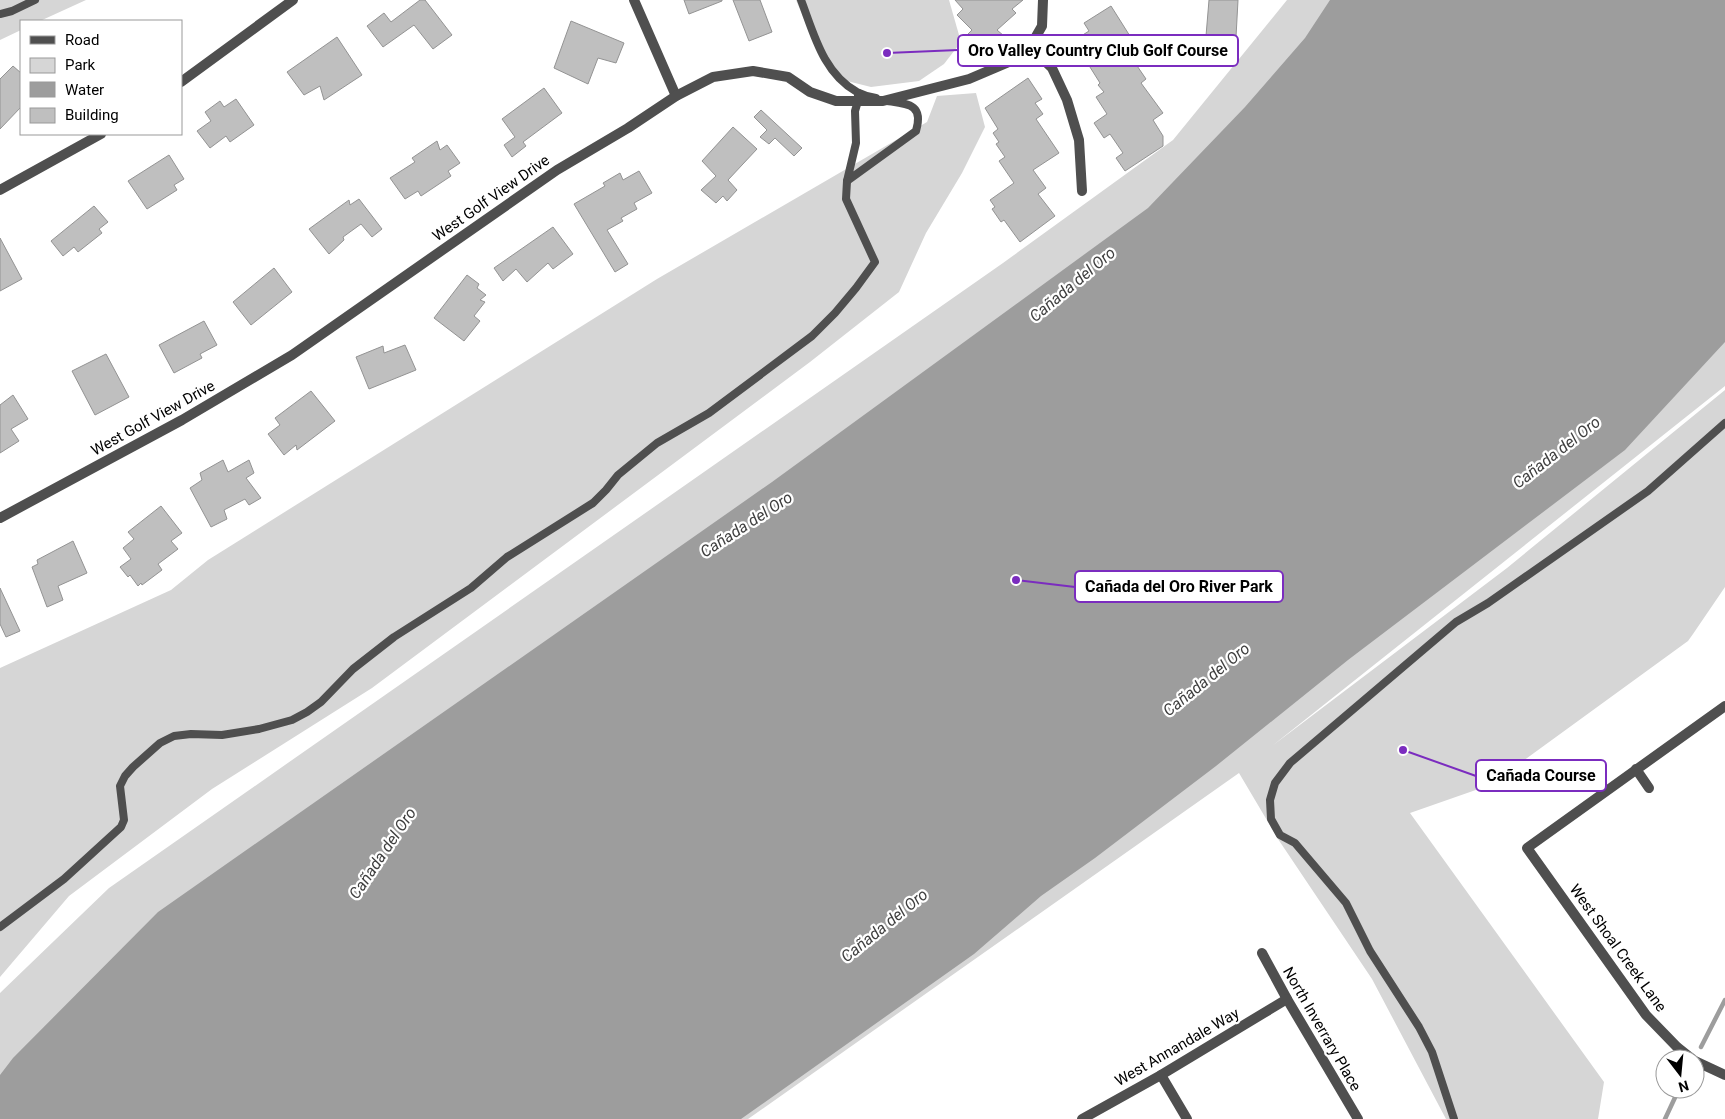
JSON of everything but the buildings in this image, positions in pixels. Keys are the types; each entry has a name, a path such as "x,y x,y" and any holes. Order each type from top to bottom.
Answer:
{"street":[{"path":"182,81 292,0"},
{"path":"634,0 676,96"},
{"path":"1043,0 1042,26 1030,47 1052,68 1067,100 1079,140 1082,191"},
{"name":"West Golf View Drive","path":"0,518 182,420 292,356 558,170 628,128 676,96 713,76 753,70 788,77 810,92 836,101 858,97 883,101 969,79 1009,62 1030,47"},
{"path":"0,190 99,135"},
{"path":"1649,788 1636,769 1725,706"},
{"name":"West Shoal Creek Lane","path":"1636,769 1527,848 1646,1015 1680,1049"},
{"name":"North Inverrary Place","path":"1262,953 1358,1119"},
{"name":"West Annandale Way","path":"1082,1119 1161,1075 1287,999"},
{"name":"West Shoal Creek Lane","path":"1705,1065 1725,1075"},
{"path":"1161,1075 1187,1119"}],"lane":[{"path":"0,14 12,11 35,0"},
{"path":"0,927 64,879 121,828 124,820 120,786 125,776 133,767 160,743 174,736 191,734 222,735 259,729 292,720 307,712 321,702 353,669 394,637 471,588 507,557 593,503 618,475 657,443 709,413 812,336 856,288 875,262 846,199 847,181 856,143 855,111 858,97 830,68 820,53 801,0"},
{"path":"847,181 916,131 918,122 917,113 914,108 909,104 883,101"},
{"path":"1454,1119 1432,1052 1419,1027 1370,951 1346,903 1295,843 1280,836 1271,819 1270,800 1275,783 1290,763 1456,622 1488,603 1648,491 1725,423"}],"green space":[{"path":"0,0 86,0 42,20 20,20 20,30 0,40"},
{"path":"796,0 949,0 961,42 944,64 919,81 871,87 839,79 812,38"},
{"path":"1287,0 1725,0 1725,386 1272,746 1507,568 1725,390 1725,587 1688,641 1490,785 1410,813 1604,1082 1598,1119 1446,1119 1372,979 1278,839 1239,773 748,1119 0,1119 0,993 109,888 1003,263 1173,140"},
{"path":"976,93 985,127 962,173 926,233 899,292 810,362 372,688 212,789 69,896 0,977 0,668 171,590 208,560 657,279 927,122 937,96"}],"water":[{"name":"Cañada del Oro","path":"1330,0 1725,0 1725,342 1625,450 1348,660 1216,766 1095,858 1041,896 974,954 741,1119 0,1119 0,1075 13,1058 158,912 772,482 1148,208 1245,107 1305,38"}],"waterway":[{"path":"1701,1047 1725,1000"},
{"path":"1665,1119 1674,1099"}],"place":[{"name":"Oro Valley Country Club Golf Course","path":"887,53"},
{"name":"Cañada del Oro River Park","path":"1016,580"},
{"name":"Cañada Course","path":"1403,750"}]}
